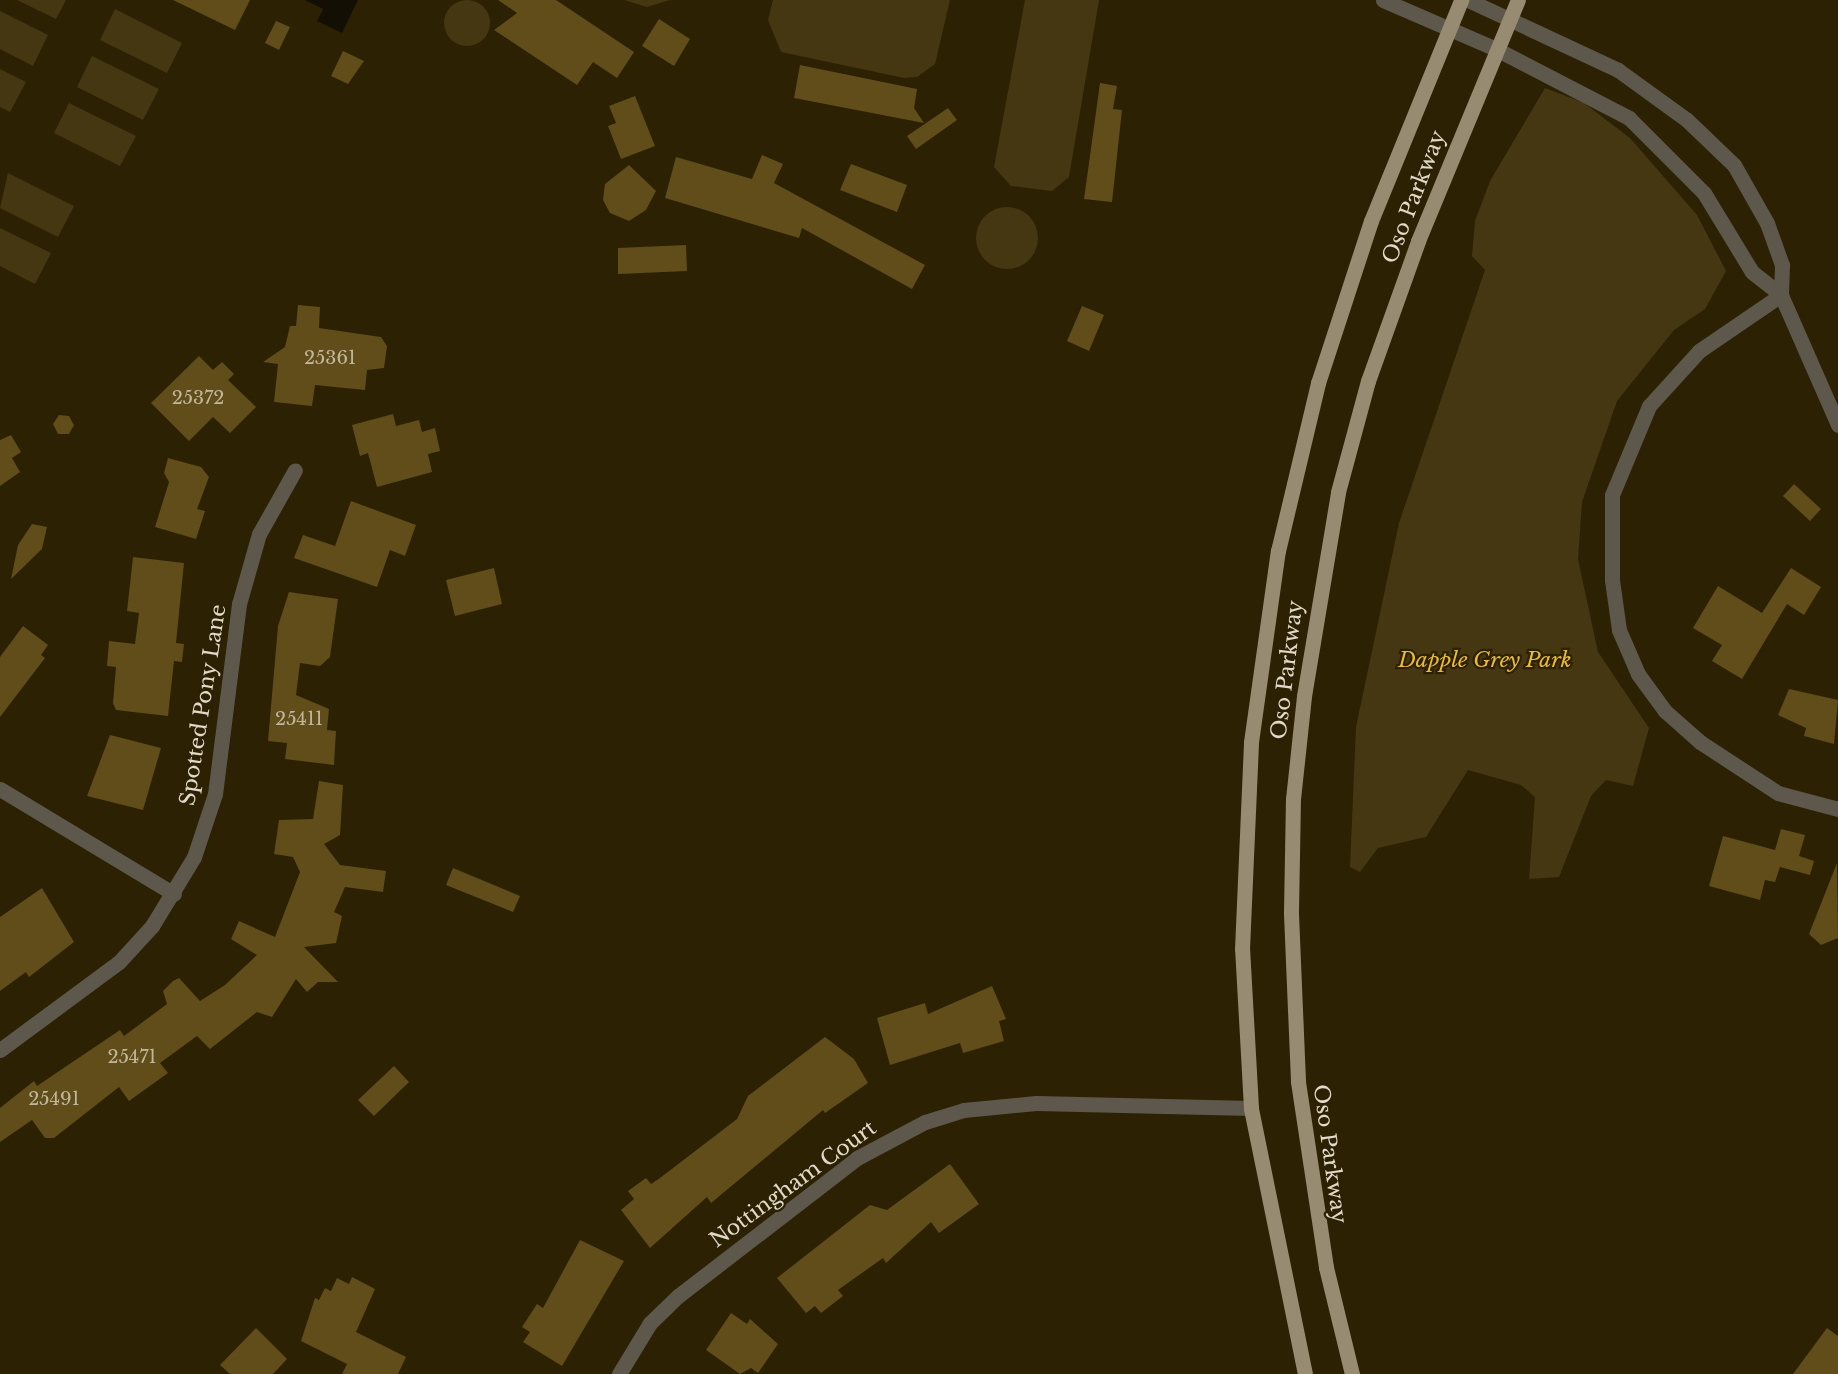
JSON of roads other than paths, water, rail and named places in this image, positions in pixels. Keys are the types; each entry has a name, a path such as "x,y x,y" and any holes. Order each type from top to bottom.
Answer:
{"main road":[{"name":"Oso Parkway","path":"1305,1374 1251,1108 1243,853 1254,718 1278,551 1343,298 1461,0"},
{"name":"Oso Parkway","path":"1352,1374 1322,1244 1298,1081 1291,912 1293,800 1304,696 1338,492 1368,381 1418,240 1518,0"}],"street":[{"path":"1383,0 1496,49 1629,118 1704,193 1752,272 1780,295 1838,425"},
{"path":"1468,0 1618,70 1687,120 1734,165 1782,265 1780,295"},
{"path":"1780,295 1699,351 1649,406 1612,495 1612,580 1619,630 1638,674 1665,711 1700,742 1778,793 1838,809"},
{"name":"Spotted Pony Lane","path":"0,1050 119,962 174,894 194,857 214,795 239,604 253,554 294,470"},
{"path":"0,789 174,894"},
{"name":"Nottingham Court","path":"619,1374 650,1323 678,1296 857,1158 925,1122 964,1110 1036,1103 1251,1108"}],"park label":[{"name":"Dapple Grey Park","path":"1485,660"}]}
